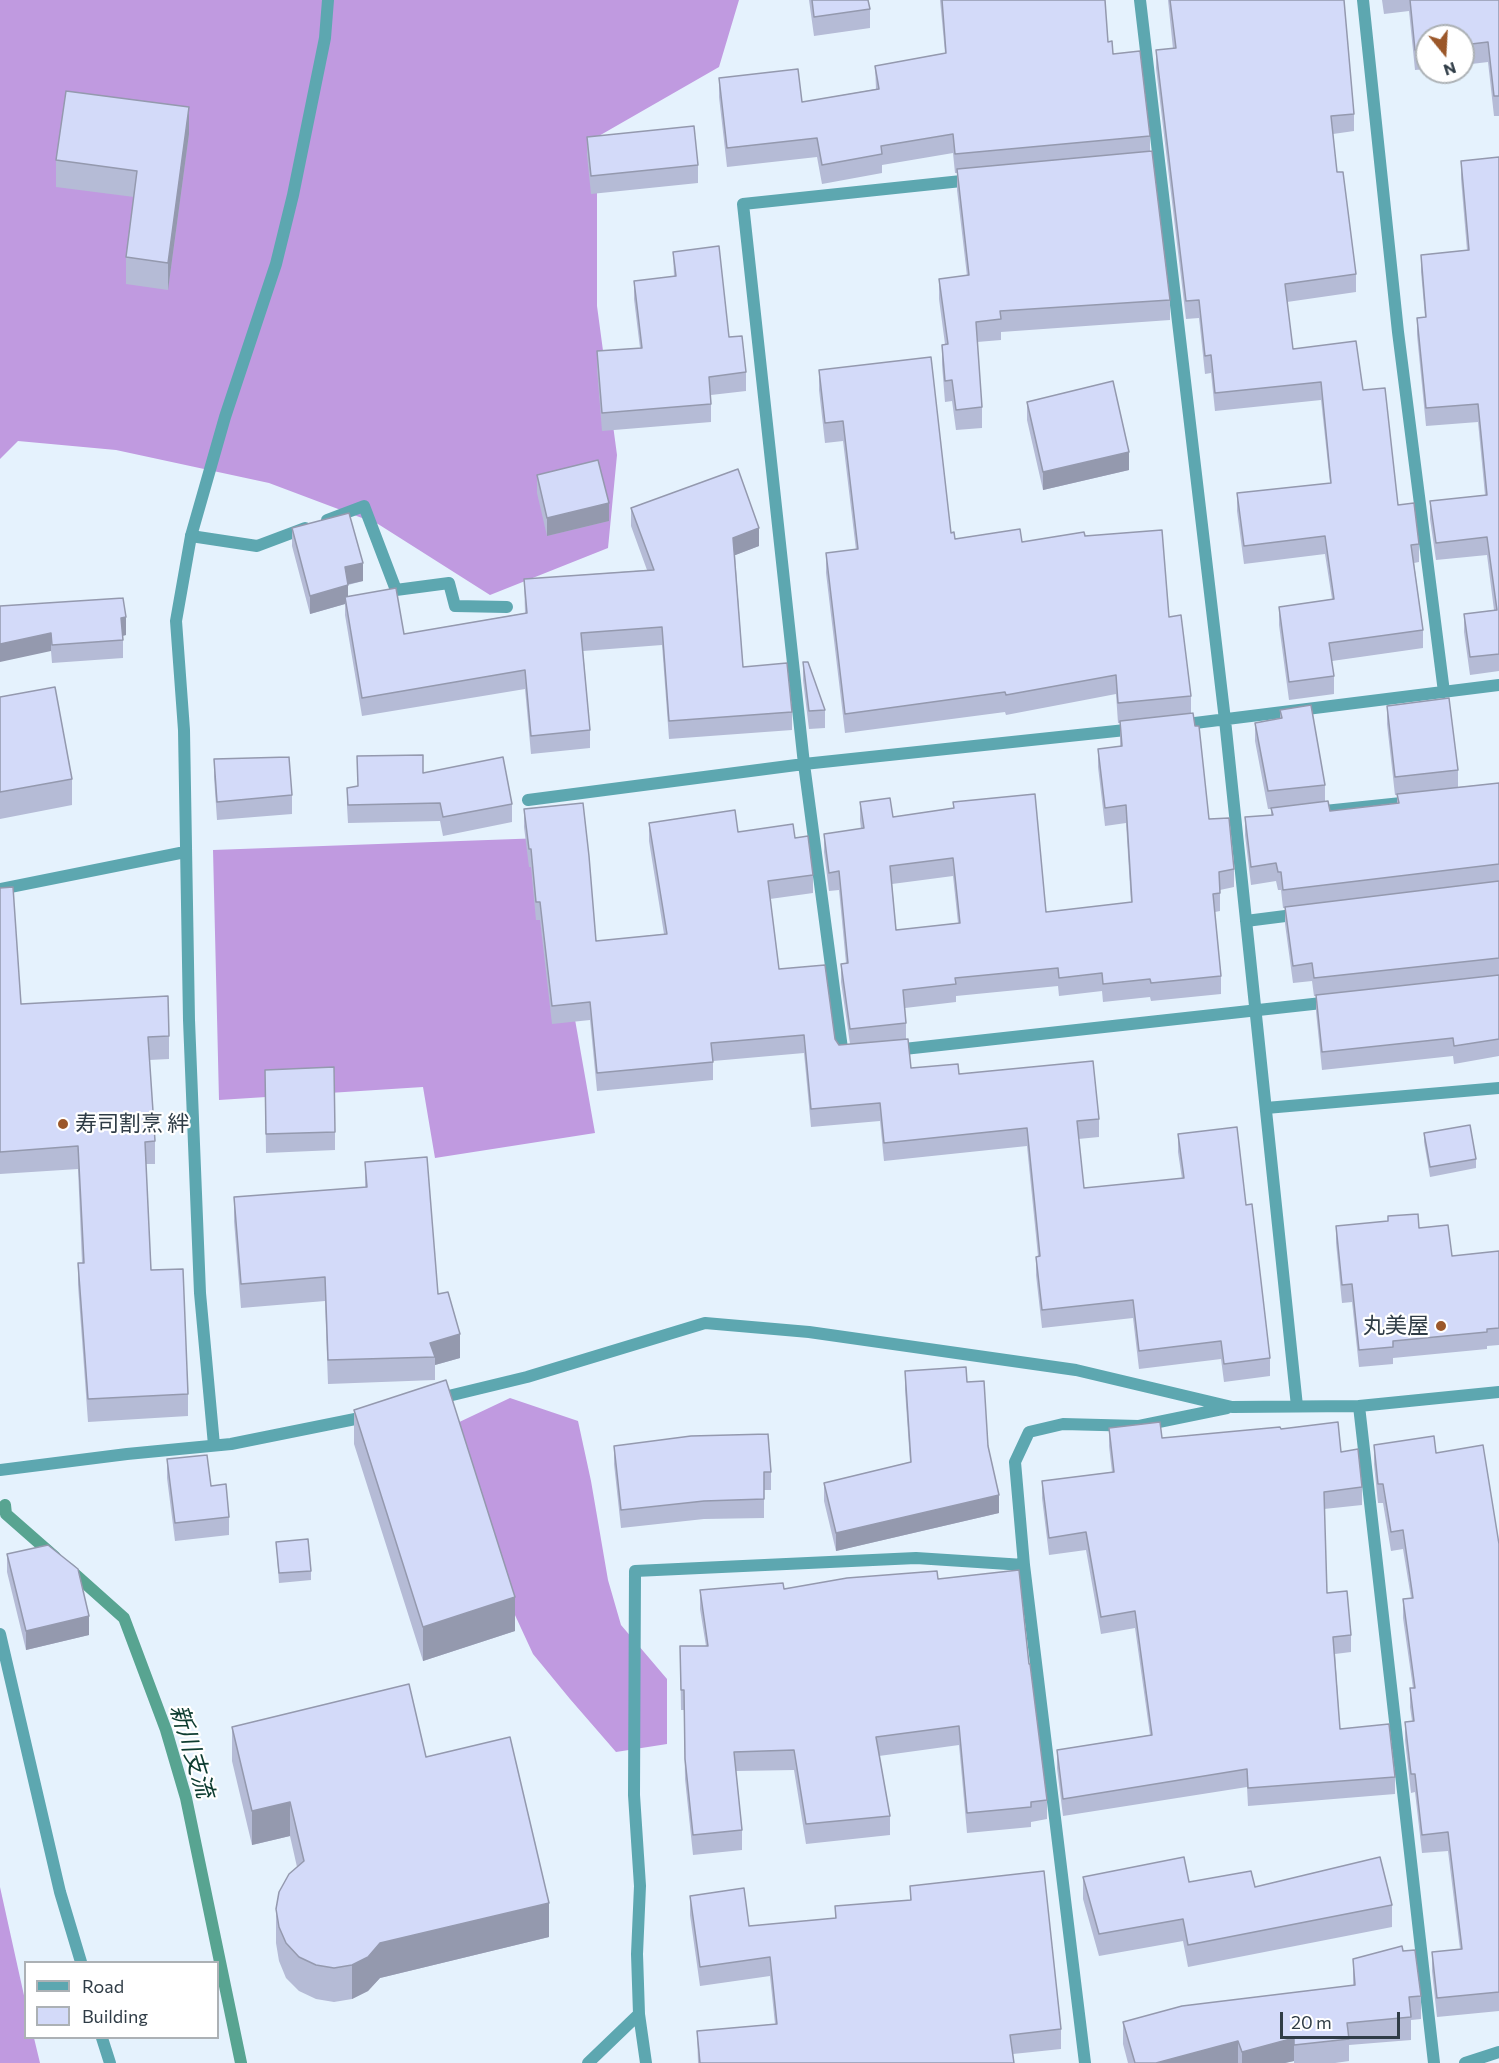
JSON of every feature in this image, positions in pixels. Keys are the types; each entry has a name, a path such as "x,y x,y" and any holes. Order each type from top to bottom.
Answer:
{"street":[{"path":"214,1445 200,1281 189,1020 184,730 176,621 190,536 225,417 276,264 291,206 325,38 328,0"},
{"path":"1140,0 1225,720 1241,820 1246,921 1297,1406"},
{"path":"1363,0 1398,332 1444,692"},
{"path":"1123,166 1158,163"},
{"path":"981,179 743,204 804,764 843,1056 1348,1000"},
{"path":"190,536 257,546 364,506 396,590 449,583 455,606 507,607"},
{"path":"1166,726 1499,685"},
{"path":"528,800 804,764 1143,729"},
{"path":"1304,813 1419,801"},
{"path":"0,889 186,852"},
{"path":"1246,921 1315,913"},
{"path":"1266,1108 1499,1088"},
{"path":"425,1402 527,1377 705,1323 809,1332 1076,1370 1232,1407"},
{"path":"1085,2063 1024,1565 1015,1462 1029,1432 1063,1424 1139,1426 1232,1407 1359,1406 1499,1392"},
{"path":"1359,1406 1434,2063"},
{"path":"0,1470 231,1444 380,1413"},
{"path":"646,2063 639,2014 637,1954 640,1886 634,1795 634,1571 916,1558 1024,1565"},
{"path":"0,1634 60,1892 81,1961"},
{"path":"588,2063 639,2014"},
{"path":"103,2039 110,2063"},
{"path":"1465,2063 1499,2052"}],"shaded area":[{"path":"0,0 739,0 719,67 597,137 597,306 617,455 608,548 490,595 378,524 269,483 116,450 18,441 0,459"},
{"path":"543,838 595,1133 435,1158 423,1087 219,1100 213,850"},
{"path":"510,1398 578,1421 608,1580 621,1625 667,1679 667,1744 616,1752 570,1699 533,1654 465,1507 453,1425"},
{"path":"0,1887 24,1995 24,2039 34,2039 40,2063 0,2063"}],"building":[{"path":"812,0 868,0 870,9 814,17"},
{"path":"942,0 1105,0 1108,42 1112,41 1113,54 1140,51 1150,136 955,154 953,134 881,146 882,154 822,165 817,138 727,148 719,78 798,69 802,102 879,89 875,66 946,53"},
{"path":"1170,0 1344,0 1354,114 1331,116 1337,172 1343,172 1356,274 1285,284 1293,349 1356,341 1363,390 1385,388 1398,505 1414,503 1419,544 1411,545 1423,630 1329,643 1334,676 1289,682 1279,607 1334,599 1325,536 1244,546 1237,493 1331,483 1321,382 1215,393 1211,355 1205,356 1199,300 1186,301 1156,50 1176,48"},
{"path":"1410,0 1499,0 1499,96 1494,96 1488,42 1475,44 1475,24 1415,24 1415,50"},
{"path":"66,91 189,107 168,263 126,257 137,171 56,160"},
{"path":"694,126 698,165 591,176 587,137"},
{"path":"1152,151 1170,300 1000,311 1001,319 976,322 982,407 956,410 952,380 945,381 942,345 948,344 939,279 969,275 957,169"},
{"path":"1499,157 1499,654 1470,657 1464,614 1497,610 1487,537 1436,543 1430,501 1487,495 1478,404 1426,408 1417,318 1426,317 1421,255 1469,250 1461,161"},
{"path":"719,246 729,337 742,336 746,372 709,377 711,404 602,413 597,351 642,348 634,281 676,276 673,252"},
{"path":"931,357 951,533 954,532 955,539 1020,529 1022,542 1084,532 1085,536 1162,530 1169,617 1181,615 1191,696 1118,703 1116,675 1006,695 1005,692 845,714 826,553 858,549 843,421 825,423 819,370"},
{"path":"1113,381 1129,452 1043,472 1027,402"},
{"path":"598,460 609,503 547,518 537,475"},
{"path":"738,469 759,528 733,538 743,667 787,663 792,712 669,721 662,627 581,633 590,730 531,736 525,670 362,698 345,597 396,588 404,634 527,613 524,579 654,570 631,508"},
{"path":"349,513 363,563 345,567 348,585 310,596 292,528"},
{"path":"123,598 126,617 121,618 123,640 52,645 51,633 0,644 0,606"},
{"path":"803,662 808,662 825,710 809,711"},
{"path":"55,687 72,779 0,792 0,697"},
{"path":"1449,698 1458,770 1395,777 1387,706"},
{"path":"1311,705 1325,785 1268,791 1255,723 1282,718 1280,710"},
{"path":"1193,713 1195,726 1199,726 1209,819 1229,818 1234,869 1219,872 1220,893 1213,894 1221,976 1151,983 1150,979 1103,984 1102,973 1059,978 1058,968 955,978 956,984 903,990 906,1023 850,1029 841,964 848,963 839,871 829,873 824,834 864,828 860,802 890,798 893,817 954,808 953,802 1035,794 1046,912 1132,902 1126,805 1105,808 1098,749 1122,746 1120,721","holes":["953,858 960,923 896,930 890,866"]},
{"path":"423,755 423,773 503,757 512,804 443,817 440,803 348,805 347,788 358,786 357,756"},
{"path":"289,757 292,795 217,802 214,759"},
{"path":"1499,783 1499,864 1283,890 1281,872 1278,872 1276,863 1251,867 1245,817 1273,815 1271,808 1328,801 1330,811 1399,803 1397,794"},
{"path":"583,803 596,941 667,934 649,823 735,810 738,832 793,824 795,838 808,836 813,875 768,881 779,969 825,965 835,1039 839,1045 908,1039 911,1068 958,1064 959,1074 1093,1061 1099,1119 1077,1121 1084,1188 1184,1178 1178,1134 1237,1127 1246,1205 1252,1204 1270,1358 1224,1364 1221,1341 1139,1351 1133,1300 1042,1310 1036,1257 1040,1256 1027,1128 884,1143 880,1103 811,1109 804,1035 711,1043 713,1062 597,1073 590,1002 552,1006 540,902 536,902 531,849 529,849 524,809"},
{"path":"1499,881 1499,958 1314,978 1312,963 1293,966 1285,907"},
{"path":"13,887 21,1004 168,996 169,1036 148,1037 155,1141 145,1142 151,1270 183,1269 188,1394 88,1399 78,1263 84,1263 78,1146 0,1152 0,888"},
{"path":"1499,975 1499,1039 1454,1046 1453,1038 1322,1052 1316,995"},
{"path":"334,1067 335,1132 266,1134 265,1070"},
{"path":"1470,1125 1476,1159 1430,1167 1424,1133"},
{"path":"427,1157 438,1294 448,1292 460,1334 430,1343 435,1357 328,1360 325,1277 241,1284 234,1197 367,1187 365,1162"},
{"path":"1418,1214 1419,1228 1448,1225 1452,1256 1499,1251 1499,1328 1487,1329 1487,1332 1393,1341 1393,1347 1359,1350 1352,1284 1342,1285 1336,1226 1388,1221 1388,1216"},
{"path":"966,1367 967,1382 984,1381 988,1446 999,1495 836,1533 824,1483 911,1462 905,1371"},
{"path":"446,1380 515,1597 423,1627 354,1410"},
{"path":"1160,1422 1162,1438 1280,1427 1281,1429 1338,1422 1341,1452 1358,1449 1362,1487 1324,1492 1327,1593 1347,1591 1351,1635 1333,1637 1340,1729 1389,1724 1395,1777 1248,1788 1247,1769 1063,1799 1057,1750 1152,1735 1135,1611 1101,1617 1086,1532 1049,1538 1042,1481 1114,1472 1109,1428"},
{"path":"768,1434 771,1472 764,1472 764,1499 704,1501 621,1510 614,1446 691,1436"},
{"path":"1434,1436 1436,1453 1483,1445 1499,1544 1499,1992 1437,1998 1432,1952 1462,1949 1448,1832 1422,1835 1415,1774 1411,1774 1405,1722 1414,1721 1410,1688 1415,1688 1403,1599 1413,1598 1403,1530 1391,1532 1383,1484 1378,1484 1374,1445"},
{"path":"207,1455 211,1486 226,1484 229,1517 175,1523 167,1459"},
{"path":"308,1539 311,1571 279,1573 276,1542"},
{"path":"48,1545 78,1569 89,1616 26,1631 7,1554"},
{"path":"1019,1570 1047,1800 1031,1802 1031,1807 967,1813 959,1726 876,1737 890,1816 806,1824 794,1750 734,1752 742,1830 693,1835 685,1759 684,1690 681,1690 680,1646 708,1646 700,1590 783,1583 784,1589 847,1578 937,1571 938,1579"},
{"path":"409,1684 426,1757 510,1737 549,1903 380,1943 368,1957 352,1965 334,1968 316,1965 299,1957 286,1943 279,1927 276,1909 279,1892 289,1874 304,1861 290,1802 252,1811 232,1727"},
{"path":"1184,1857 1189,1882 1251,1871 1255,1887 1380,1857 1392,1905 1188,1945 1183,1919 1099,1934 1083,1877"},
{"path":"1044,1871 1061,2029 1010,2035 1014,2063 700,2063 697,2031 777,2024 770,1957 700,1967 690,1896 744,1888 749,1926 836,1918 835,1906 911,1900 910,1886"},
{"path":"1402,1946 1403,1951 1415,1950 1421,1996 1409,1997 1411,2017 1347,2023 1349,2039 1294,2045 1294,2038 1242,2052 1238,2041 1156,2063 1135,2063 1123,2022 1182,2006 1355,1985 1353,1959"}],"waterway":[{"name":"新川支流","path":"5,1505 6,1514 55,1557"},
{"name":"新川支流","path":"68,1568 124,1618 166,1730 186,1798 241,2063"}],"place":[{"name":"寿司割烹 絆","path":"63,1124"},
{"name":"丸美屋","path":"1441,1326"}]}
